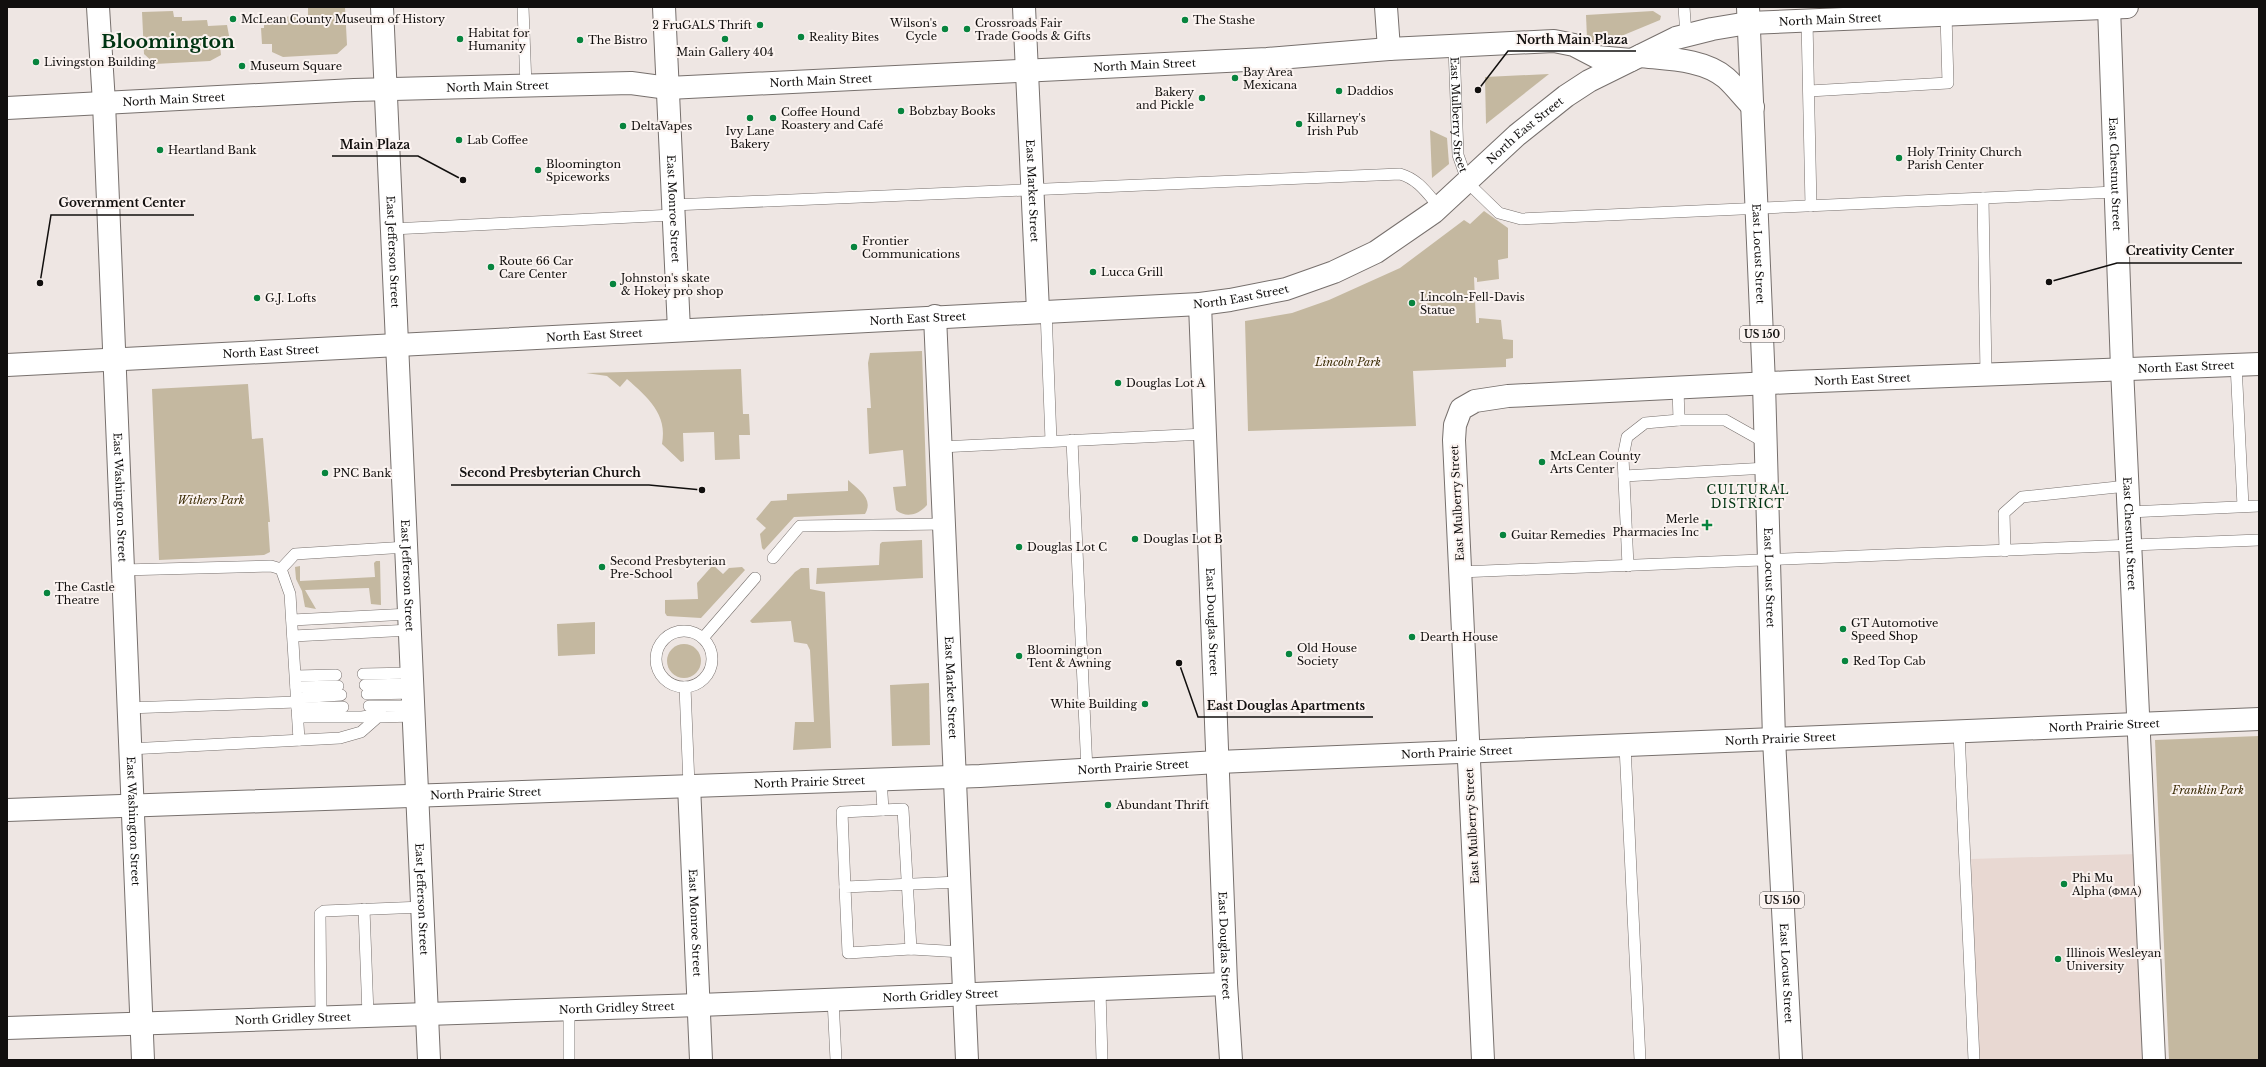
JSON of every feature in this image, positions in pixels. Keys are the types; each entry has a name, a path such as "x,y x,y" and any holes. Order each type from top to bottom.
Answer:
{"street":[{"name":"East Washington Street","path":"98,7 104,103 127,708 133,805 143,1060"},
{"name":"East Jefferson Street","path":"382,7 414,697 429,1060"},
{"name":"East Monroe Street","path":"664,7 679,330"},
{"name":"East Market Street","path":"1024,7 1032,190 1042,310"},
{"path":"1386,7 1388,49"},
{"name":"North Main Street","path":"1748,15 1807,21 2115,7"},
{"name":"East Chestnut Street","path":"2115,7 2115,192 2128,512 2154,1060"},
{"name":"North East Street","path":"7,365 1042,310 1200,304 1265,294 1334,272 1387,245 1439,207 1468,183 1517,135 1566,96 1590,81 1686,35 1748,15"},
{"name":"East Locust Street","path":"1748,15 1764,384 1774,739 1791,1060"},
{"name":"North Main Street","path":"7,108 386,90 631,83 668,88 1267,59 1388,49 1565,42 1597,57 1636,58 1691,63 1714,69 1726,78 1752,107"},
{"name":"East Douglas Street","path":"1200,304 1226,984 1231,1060"},
{"name":"East Market Street","path":"935,316 967,1060"},
{"name":"North East Street","path":"1467,405 1497,397 2122,368 2259,364"},
{"name":"East Mulberry Street","path":"1467,405 1458,415 1454,432 1483,1060"},
{"name":"North Prairie Street","path":"7,810 1087,771 1218,762 2259,720"},
{"name":"East Monroe Street","path":"689,785 698,1005 702,1060"},
{"name":"North Gridley Street","path":"7,1028 321,1016 698,1005 964,993 1100,990 1171,985 1226,984"}],"lane":[{"path":"523,7 526,86"},
{"path":"1684,7 1686,35"},
{"path":"1809,91 1948,83 1946,15"},
{"path":"1807,21 1811,206"},
{"name":"East Mulberry Street","path":"1454,46 1458,155 1468,183"},
{"path":"392,229 673,210 1032,190 1400,174 1409,176 1418,182 1439,207"},
{"path":"1468,183 1499,213 1521,219 2115,192"},
{"path":"1983,198 1986,374"},
{"path":"1042,310 1051,441"},
{"path":"2236,364 2243,506"},
{"path":"1678,388 1679,420"},
{"path":"1628,566 1623,456 1627,437 1645,423 1679,420 1725,420 1766,443"},
{"path":"940,447 1205,434"},
{"path":"1072,440 1087,771"},
{"path":"1624,476 1767,468"},
{"path":"2005,551 2004,513 2022,497 2127,486"},
{"path":"2128,512 2259,506"},
{"path":"773,558 800,526 944,524"},
{"path":"1460,572 1770,561 2259,540"},
{"path":"282,569 295,554 407,547"},
{"path":"122,570 271,566 282,569"},
{"path":"282,569 290,594 299,740"},
{"path":"703,638 755,578"},
{"path":"292,620 410,622"},
{"path":"293,636 410,622"},
{"path":"682,631 691,632 703,638 711,650 712,659 710,668 700,683 685,687 673,685 665,680 658,668 656,654 665,638 673,633 682,631"},
{"path":"296,681 339,685 297,706"},
{"path":"414,697 365,685 414,697"},
{"path":"685,687 689,785"},
{"path":"297,706 362,717 376,714 414,697"},
{"path":"369,706 414,697"},
{"path":"129,749 340,738 361,732 378,717 414,697"},
{"path":"127,708 297,706 343,707"},
{"path":"1959,732 1974,1060"},
{"path":"1625,746 1640,1060"},
{"path":"881,778 883,810"},
{"path":"911,949 903,809 842,812 848,953 911,949 962,952"},
{"path":"845,887 959,882"},
{"path":"321,1016 320,914 324,911 423,907"},
{"path":"364,909 368,1015"},
{"path":"1100,990 1102,1060"},
{"path":"833,999 836,1060"},
{"path":"569,1009 569,1060"}],"shaded area":[{"name":"Illinois Wesleyan University","path":"2137,854 2146,1060 1979,1060 1971,859"}],"green space":[{"path":"308,7 345,7 347,45 337,54 283,57 272,52 272,44 262,44 261,28 264,28 264,23 283,23 283,17 308,15"},
{"path":"173,11 174,17 182,17 182,21 207,20 208,26 227,25 231,46 220,46 221,55 210,61 155,64 144,54 142,12"},
{"path":"1653,11 1661,16 1660,20 1602,44 1593,44 1587,38 1586,15"},
{"path":"1549,74 1486,124 1485,77"},
{"path":"1430,130 1447,138 1449,164 1432,178"},
{"name":"Lincoln Park","path":"1484,211 1508,228 1508,258 1498,260 1499,279 1477,282 1477,278 1474,277 1476,323 1479,323 1479,318 1501,320 1503,339 1513,340 1513,358 1506,359 1506,367 1413,371 1416,426 1248,431 1245,321 1292,313 1329,300 1400,268 1464,220 1470,224"},
{"path":"922,351 927,505 917,513 909,515 900,513 896,510 893,487 906,486 903,450 869,454 867,408 871,408 868,363 870,353"},
{"path":"741,369 743,414 749,414 750,435 739,435 740,459 715,460 714,432 683,433 684,461 681,462 662,444 662,424 654,407 627,379 620,387 607,376 586,373"},
{"name":"Withers Park","path":"248,384 252,439 263,438 270,522 268,522 270,552 264,555 159,560 152,389"},
{"path":"848,480 861,491 866,499 868,504 865,514 794,517 764,550 762,548 760,534 766,528 756,519 771,501 787,500 787,494 848,491"},
{"path":"922,540 923,578 816,584 817,568 879,565 880,544 882,542"},
{"path":"376,561 380,561 381,605 371,604 369,588 305,590 316,609 305,607 302,591 296,579 295,567 300,566 300,581 375,577 374,563"},
{"path":"713,565 723,574 729,568 742,567 745,570 701,618 667,616 665,613 665,600 698,599 697,583"},
{"path":"801,568 809,568 810,589 825,592 831,748 793,750 795,722 814,722 810,650 807,644 794,642 791,621 752,623 750,621 795,572"},
{"path":"595,622 595,654 558,656 557,624"},
{"path":"687,644 696,649 700,654 700,668 696,673 691,677 681,678 677,677 668,668 667,658 668,654 677,645"},
{"path":"929,683 930,745 892,746 890,685"},
{"name":"Franklin Park","path":"2259,736 2259,1060 2169,1060 2155,740"}],"place":[{"name":"McLean County Museum of History","path":"233,19"},
{"name":"The Stashe","path":"1185,20"},
{"name":"2 FruGALS Thrift","path":"760,25"},
{"name":"Wilson's Cycle","path":"945,29"},
{"name":"Crossroads Fair Trade Goods & Gifts","path":"967,29"},
{"name":"Reality Bites","path":"801,37"},
{"name":"Habitat for Humanity","path":"460,39"},
{"name":"Main Gallery 404","path":"725,39"},
{"name":"The Bistro","path":"580,40"},
{"name":"Livingston Building","path":"36,62"},
{"name":"Museum Square","path":"242,66"},
{"name":"Bay Area Mexicana","path":"1235,78"},
{"name":"North Main Plaza","path":"1478,90"},
{"name":"Daddios","path":"1339,91"},
{"name":"Bakery and Pickle","path":"1202,98"},
{"name":"Bobzbay Books","path":"901,111"},
{"name":"Ivy Lane Bakery","path":"750,118"},
{"name":"Coffee Hound Roastery and Café","path":"773,118"},
{"name":"Killarney's Irish Pub","path":"1299,124"},
{"name":"DeltaVapes","path":"623,126"},
{"name":"Lab Coffee","path":"459,140"},
{"name":"Heartland Bank","path":"160,150"},
{"name":"Holy Trinity Church Parish Center","path":"1899,158"},
{"name":"Bloomington Spiceworks","path":"538,170"},
{"name":"Main Plaza","path":"463,180"},
{"name":"Frontier Communications","path":"854,247"},
{"name":"Route 66 Car Care Center","path":"491,267"},
{"name":"Lucca Grill","path":"1093,272"},
{"name":"Creativity Center","path":"2049,282"},
{"name":"Government Center","path":"40,283"},
{"name":"Johnston's skate & Hokey pro shop","path":"613,284"},
{"name":"G.J. Lofts","path":"257,298"},
{"name":"Lincoln-Fell-Davis Statue","path":"1412,303"},
{"name":"Douglas Lot A","path":"1118,383"},
{"name":"McLean County Arts Center","path":"1542,462"},
{"name":"PNC Bank","path":"325,473"},
{"name":"Second Presbyterian Church","path":"702,490"},
{"name":"Merle Pharmacies Inc","path":"1707,525"},
{"name":"Guitar Remedies","path":"1503,535"},
{"name":"Douglas Lot B","path":"1135,539"},
{"name":"Douglas Lot C","path":"1019,547"},
{"name":"Second Presbyterian Pre-School","path":"602,567"},
{"name":"The Castle Theatre","path":"47,593"},
{"name":"GT Automotive Speed Shop","path":"1843,629"},
{"name":"Dearth House","path":"1412,637"},
{"name":"Old House Society","path":"1289,654"},
{"name":"Bloomington Tent & Awning","path":"1019,656"},
{"name":"Red Top Cab","path":"1845,661"},
{"name":"East Douglas Apartments","path":"1179,663"},
{"name":"White Building","path":"1145,704"},
{"name":"Abundant Thrift","path":"1108,805"},
{"name":"Phi Mu Alpha (ΦΜΑ)","path":"2064,884"},
{"name":"Illinois Wesleyan University","path":"2058,959"}],"district":[{"name":"Bloomington","path":"168,41"},
{"name":"CULTURAL DISTRICT","path":"1748,497"}]}
